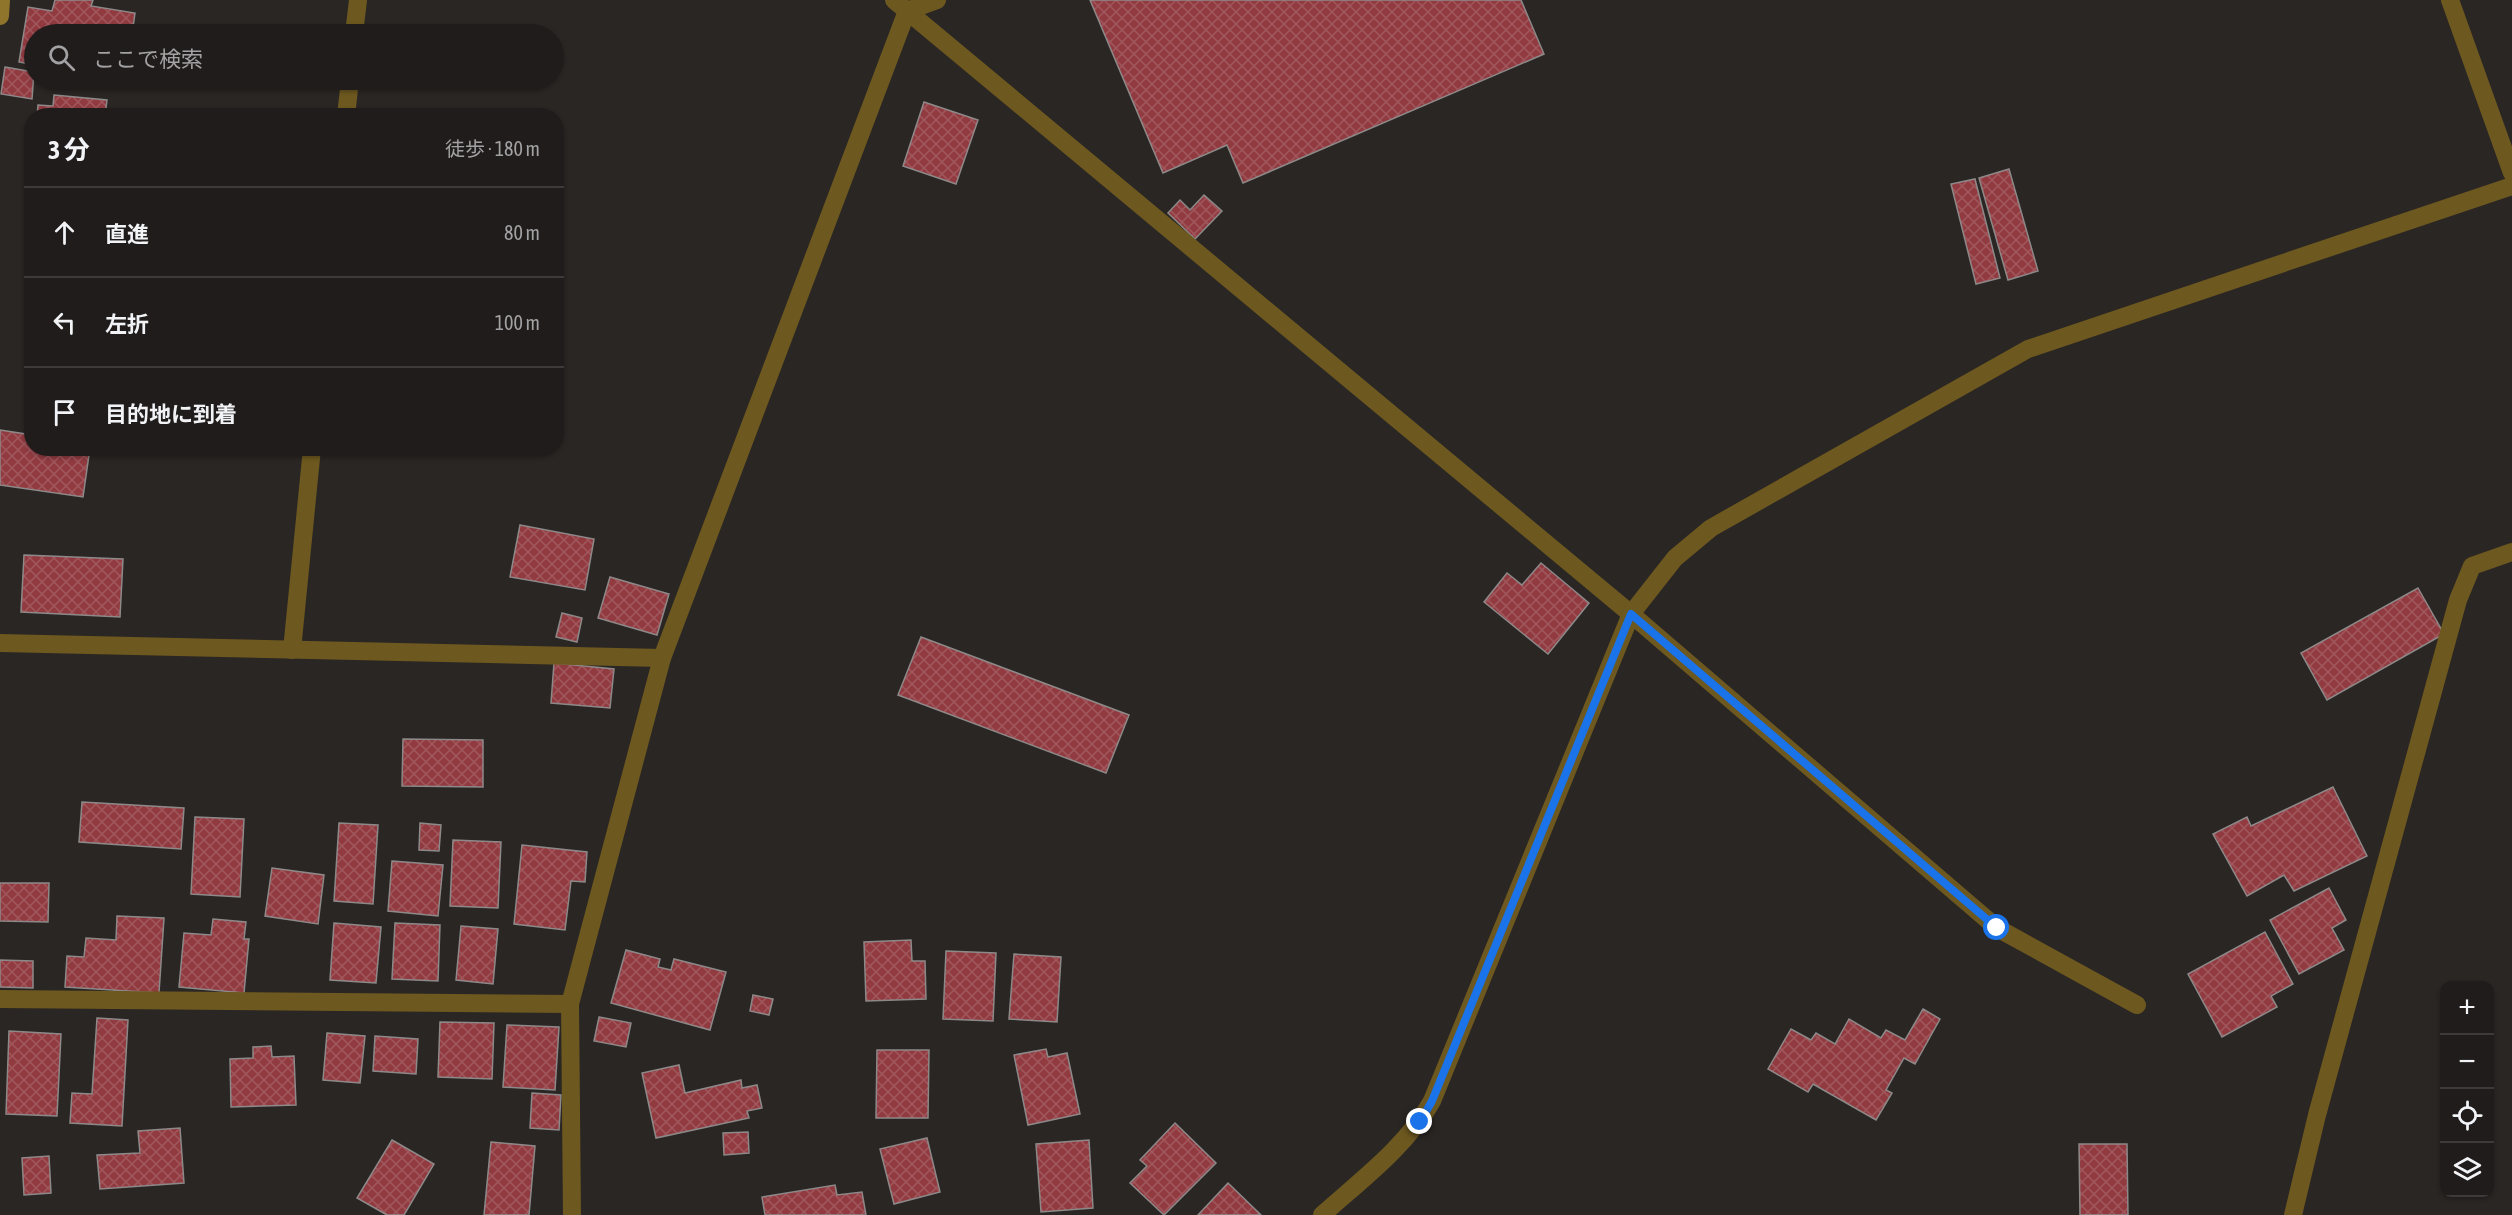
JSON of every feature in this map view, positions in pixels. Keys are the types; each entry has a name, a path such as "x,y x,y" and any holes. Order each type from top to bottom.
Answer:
{"main road":[{"path":"0,16 1,0"}],"street":[{"path":"355,24 358,0"},
{"path":"900,6 937,0"},
{"path":"2450,0 2512,173"},
{"path":"900,6 1631,614 1997,928 2138,1005"},
{"path":"572,1215 570,1004 662,658 900,6"},
{"path":"347,108 349,90"},
{"path":"1322,1215 1401,1144 1420,1122 1432,1101 1631,614 1675,558 1711,528 2028,349 2512,186"},
{"path":"292,650 311,456"},
{"path":"2293,1215 2317,1115 2458,600 2472,566 2512,552"},
{"path":"0,643 662,658"},
{"path":"0,999 570,1004"}],"building":[{"path":"55,0 93,0 91,6 135,13 133,24 25,24 28,7 52,11"},
{"path":"1090,0 1521,0 1544,54 1243,183 1227,145 1163,173"},
{"path":"24,31 24,63 19,62"},
{"path":"5,67 24,70 24,90 33,90 32,99 1,94"},
{"path":"54,95 107,100 106,108 38,108 38,105 53,106"},
{"path":"924,102 978,120 956,184 903,166"},
{"path":"2009,169 2038,271 2008,280 1979,178"},
{"path":"1975,179 2000,278 1976,284 1951,184"},
{"path":"1204,195 1222,211 1195,239 1168,213 1180,200 1190,210"},
{"path":"0,430 24,434 24,456 89,456 83,497 0,485"},
{"path":"520,525 594,539 585,590 510,577"},
{"path":"24,555 123,559 120,617 21,612"},
{"path":"1541,563 1589,603 1548,654 1484,602 1507,573 1522,585"},
{"path":"610,577 669,594 657,635 598,618"},
{"path":"2418,588 2444,634 2327,700 2301,653"},
{"path":"562,613 582,618 577,642 556,637"},
{"path":"921,637 1129,715 1106,773 898,695"},
{"path":"554,663 614,669 610,708 551,703"},
{"path":"403,739 483,740 483,787 402,786"},
{"path":"2333,787 2367,856 2294,891 2284,875 2247,896 2213,834 2247,817 2251,826"},
{"path":"82,802 184,808 181,849 79,842"},
{"path":"195,817 244,819 240,897 191,894"},
{"path":"339,823 378,825 373,904 334,901"},
{"path":"420,823 441,825 439,851 419,850"},
{"path":"453,840 501,842 498,908 450,906"},
{"path":"522,845 587,852 585,882 571,881 565,930 514,924"},
{"path":"392,861 443,865 438,916 388,911"},
{"path":"272,868 324,875 318,924 265,916"},
{"path":"0,883 49,883 48,922 0,921"},
{"path":"2329,888 2346,920 2332,928 2344,950 2299,974 2270,920"},
{"path":"117,916 164,918 159,993 65,987 67,956 84,957 86,938 116,940"},
{"path":"213,919 246,922 244,939 249,939 244,993 179,987 184,933 211,935"},
{"path":"334,923 381,927 376,983 330,980"},
{"path":"395,923 440,925 438,981 392,979"},
{"path":"461,926 498,929 493,984 456,980"},
{"path":"2265,932 2293,984 2271,996 2277,1007 2222,1037 2188,974"},
{"path":"911,940 912,961 925,961 926,999 866,1001 864,942"},
{"path":"626,950 660,959 658,967 671,970 674,959 726,972 710,1030 611,1003"},
{"path":"946,951 996,953 993,1021 943,1019"},
{"path":"1014,954 1061,957 1057,1022 1009,1019"},
{"path":"0,960 33,961 33,988 0,987"},
{"path":"753,995 773,999 769,1015 750,1011"},
{"path":"1923,1009 1940,1019 1915,1064 1904,1058 1886,1090 1892,1093 1876,1120 1813,1084 1808,1092 1768,1069 1791,1029 1811,1040 1816,1033 1835,1044 1849,1019 1881,1038 1886,1030 1905,1040"},
{"path":"599,1017 631,1023 626,1047 594,1041"},
{"path":"97,1018 128,1020 122,1126 70,1123 72,1093 92,1094"},
{"path":"440,1022 494,1023 492,1079 438,1077"},
{"path":"507,1025 559,1027 555,1090 503,1087"},
{"path":"9,1031 61,1034 57,1116 6,1114"},
{"path":"327,1033 365,1036 360,1083 323,1080"},
{"path":"375,1036 418,1039 416,1074 373,1071"},
{"path":"271,1046 272,1057 294,1056 296,1105 231,1107 230,1059 253,1058 253,1047"},
{"path":"1046,1049 1048,1057 1067,1053 1080,1114 1028,1125 1014,1055"},
{"path":"877,1050 929,1050 928,1118 876,1118"},
{"path":"679,1065 685,1093 741,1080 742,1088 757,1085 762,1108 747,1111 749,1118 656,1138 642,1073"},
{"path":"532,1093 561,1095 559,1130 530,1128"},
{"path":"1175,1123 1216,1163 1164,1215 1130,1183 1147,1166 1140,1160"},
{"path":"180,1128 184,1183 100,1189 97,1155 140,1153 138,1131"},
{"path":"748,1132 749,1153 724,1155 723,1133"},
{"path":"927,1138 940,1192 894,1204 880,1149"},
{"path":"392,1140 434,1164 404,1215 387,1215 357,1198"},
{"path":"1089,1140 1093,1208 1041,1212 1036,1144"},
{"path":"491,1142 535,1146 529,1215 484,1215"},
{"path":"2079,1144 2127,1144 2128,1215 2080,1215"},
{"path":"49,1156 51,1193 24,1195 22,1158"},
{"path":"1228,1183 1261,1215 1198,1215"},
{"path":"835,1185 837,1195 862,1192 866,1215 765,1215 762,1197"}],"route":[{"path":"1420,1122 1432,1101 1631,614 1997,928"}]}
